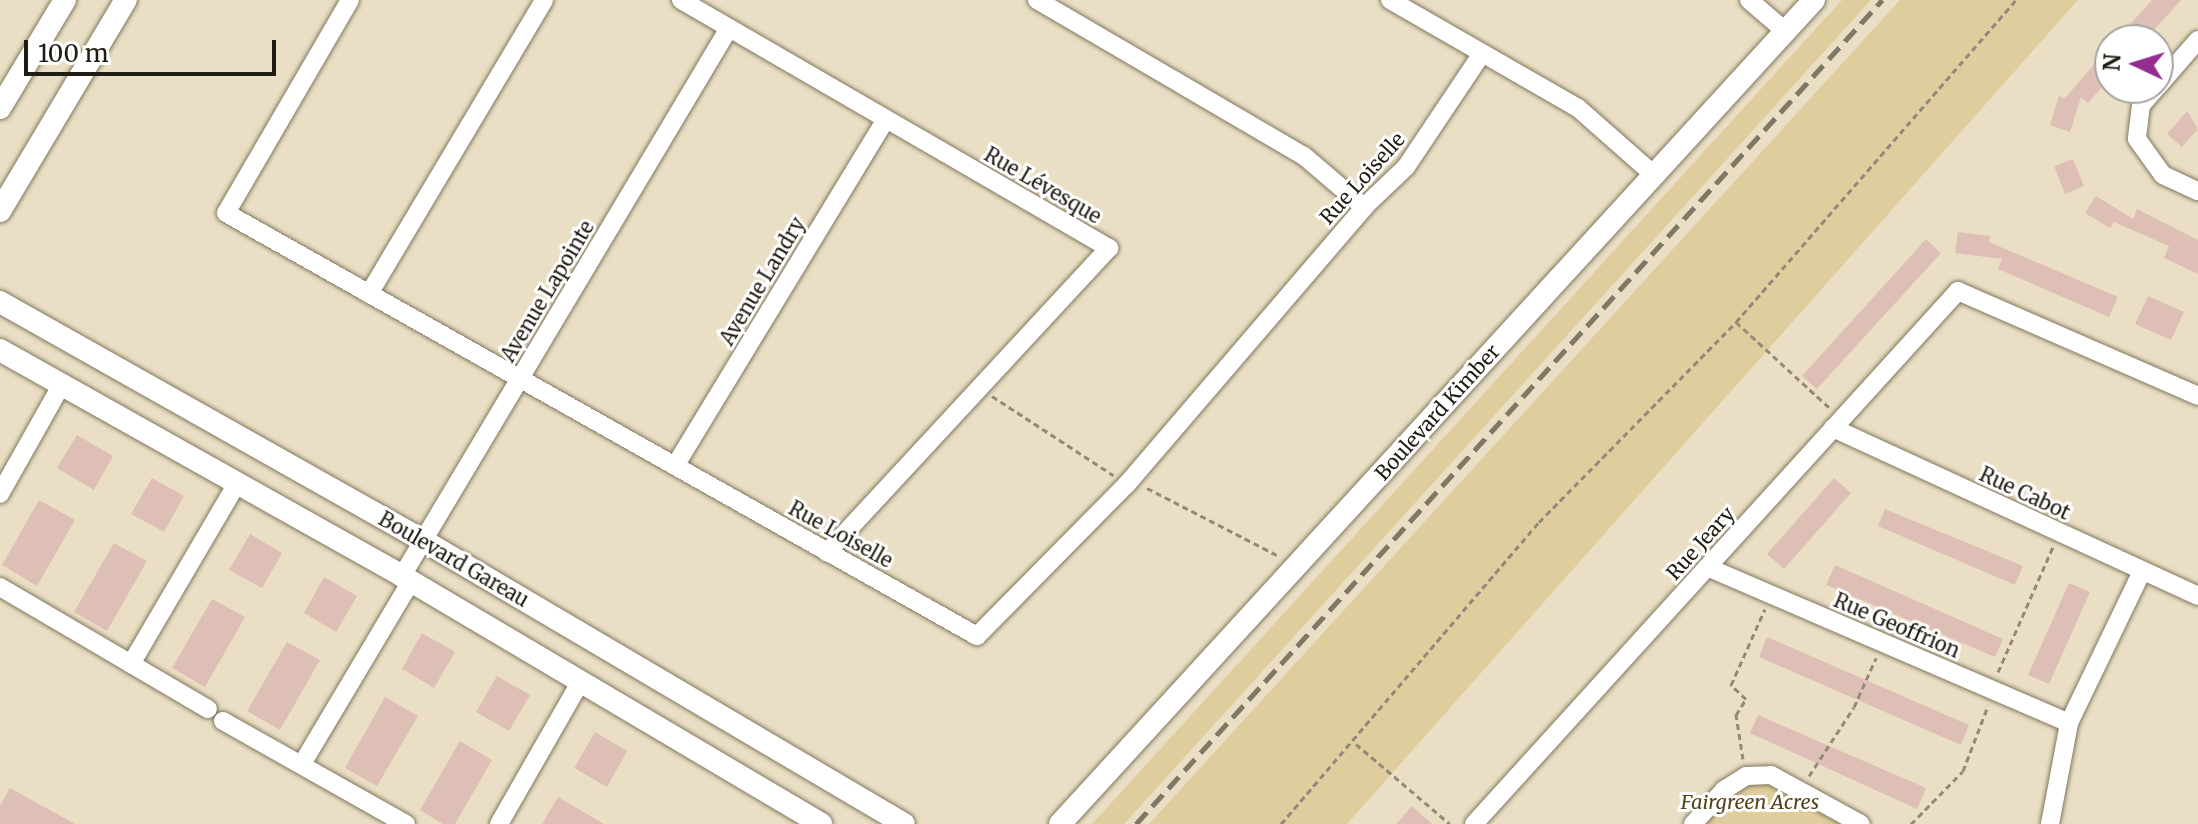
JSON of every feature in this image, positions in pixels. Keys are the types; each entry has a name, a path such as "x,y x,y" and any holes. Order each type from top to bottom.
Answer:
{"street":[{"path":"0,108 65,0"},
{"path":"0,211 126,0"},
{"name":"Rue Loiselle","path":"350,0 226,213 519,381 977,636 1129,482 1364,207 1406,167 1481,55"},
{"path":"369,294 544,0"},
{"name":"Rue Lévesque","path":"681,0 1109,248 827,552"},
{"path":"1037,0 1304,156 1364,207"},
{"path":"1390,0 1578,108 1654,175"},
{"path":"1749,0 1785,31"},
{"name":"Boulevard Kimber","path":"1060,824 1814,0"},
{"name":"Avenue Lapointe","path":"302,764 407,579 424,541 729,28"},
{"path":"2174,68 2198,40"},
{"path":"2142,104 2137,139 2163,175 2198,191"},
{"name":"Avenue Landry","path":"675,466 886,119"},
{"name":"Rue Jeary","path":"1474,824 1958,291 2198,396"},
{"name":"Boulevard Gareau","path":"0,302 424,541 904,824"},
{"name":"Boulevard Gareau","path":"0,350 407,579 821,824"},
{"path":"0,494 62,384"},
{"name":"Rue Cabot","path":"1838,423 2059,533 2198,596"},
{"path":"131,664 237,483"},
{"name":"Rue Geoffrion","path":"1707,567 2069,723"},
{"path":"2050,824 2069,723 2142,571"},
{"path":"0,587 406,824"},
{"path":"499,824 581,681"},
{"path":"1693,824 1724,790 1746,776 1771,775 1861,824"}],"path":[{"path":"1281,824 1356,744 1539,522 1736,322 2016,0"},
{"path":"1736,322 1838,423"},
{"path":"979,388 1129,482 1297,566"},
{"path":"1911,824 1963,771 2059,533"},
{"path":"1746,776 1736,715 1746,699 1731,685 1772,595"},
{"path":"1801,790 1854,707 1883,642"},
{"path":"1356,744 1450,824"}],"green space":[{"path":"1842,0 1871,0 1124,824 1092,824"},
{"path":"1900,0 2078,0 1347,824 1149,824"},
{"name":"Fairgreen Acres","path":"1771,775 1861,824 1693,824 1724,789"}],"building":[{"path":"2152,0 2181,0 2159,24 2130,24"},
{"path":"2094,64 2094,96 2088,103 2081,97 2070,132 2050,125 2059,96 2065,98"},
{"path":"2187,111 2198,129 2182,147 2167,134"},
{"path":"2073,159 2084,186 2065,194 2054,166"},
{"path":"2096,196 2133,219 2137,209 2198,240 2198,274 2164,258 2169,246 2114,222 2110,228 2085,213"},
{"path":"1958,232 1990,236 1989,242 2118,297 2109,317 1998,269 2002,259 1955,253"},
{"path":"1926,239 1941,253 1817,389 1802,376"},
{"path":"2148,296 2184,312 2171,340 2135,324"},
{"path":"77,435 113,456 94,490 57,468"},
{"path":"152,478 184,496 164,532 131,514"},
{"path":"1834,478 1851,493 1784,569 1767,554"},
{"path":"39,500 75,520 37,586 2,565"},
{"path":"1885,509 2023,566 2015,585 1878,526"},
{"path":"250,534 282,553 262,588 229,570"},
{"path":"114,543 147,561 107,631 74,612"},
{"path":"1835,565 2003,639 1995,657 1826,585"},
{"path":"324,577 357,596 336,632 304,613"},
{"path":"2069,583 2090,592 2049,684 2028,675"},
{"path":"212,599 245,617 205,687 172,668"},
{"path":"422,633 455,652 434,688 402,669"},
{"path":"1767,637 1969,725 1961,745 1759,657"},
{"path":"287,642 320,660 280,730 247,711"},
{"path":"497,676 530,695 509,731 476,712"},
{"path":"385,697 418,716 377,786 345,768"},
{"path":"1758,715 1926,788 1917,809 1750,733"},
{"path":"595,732 627,751 607,787 574,768"},
{"path":"460,741 492,760 455,824 443,824 420,810"},
{"path":"10,788 75,824 0,824 0,806"},
{"path":"558,797 604,824 542,824"},
{"path":"1412,806 1432,824 1396,824"}],"railway":[{"path":"1136,824 1882,0"}]}
